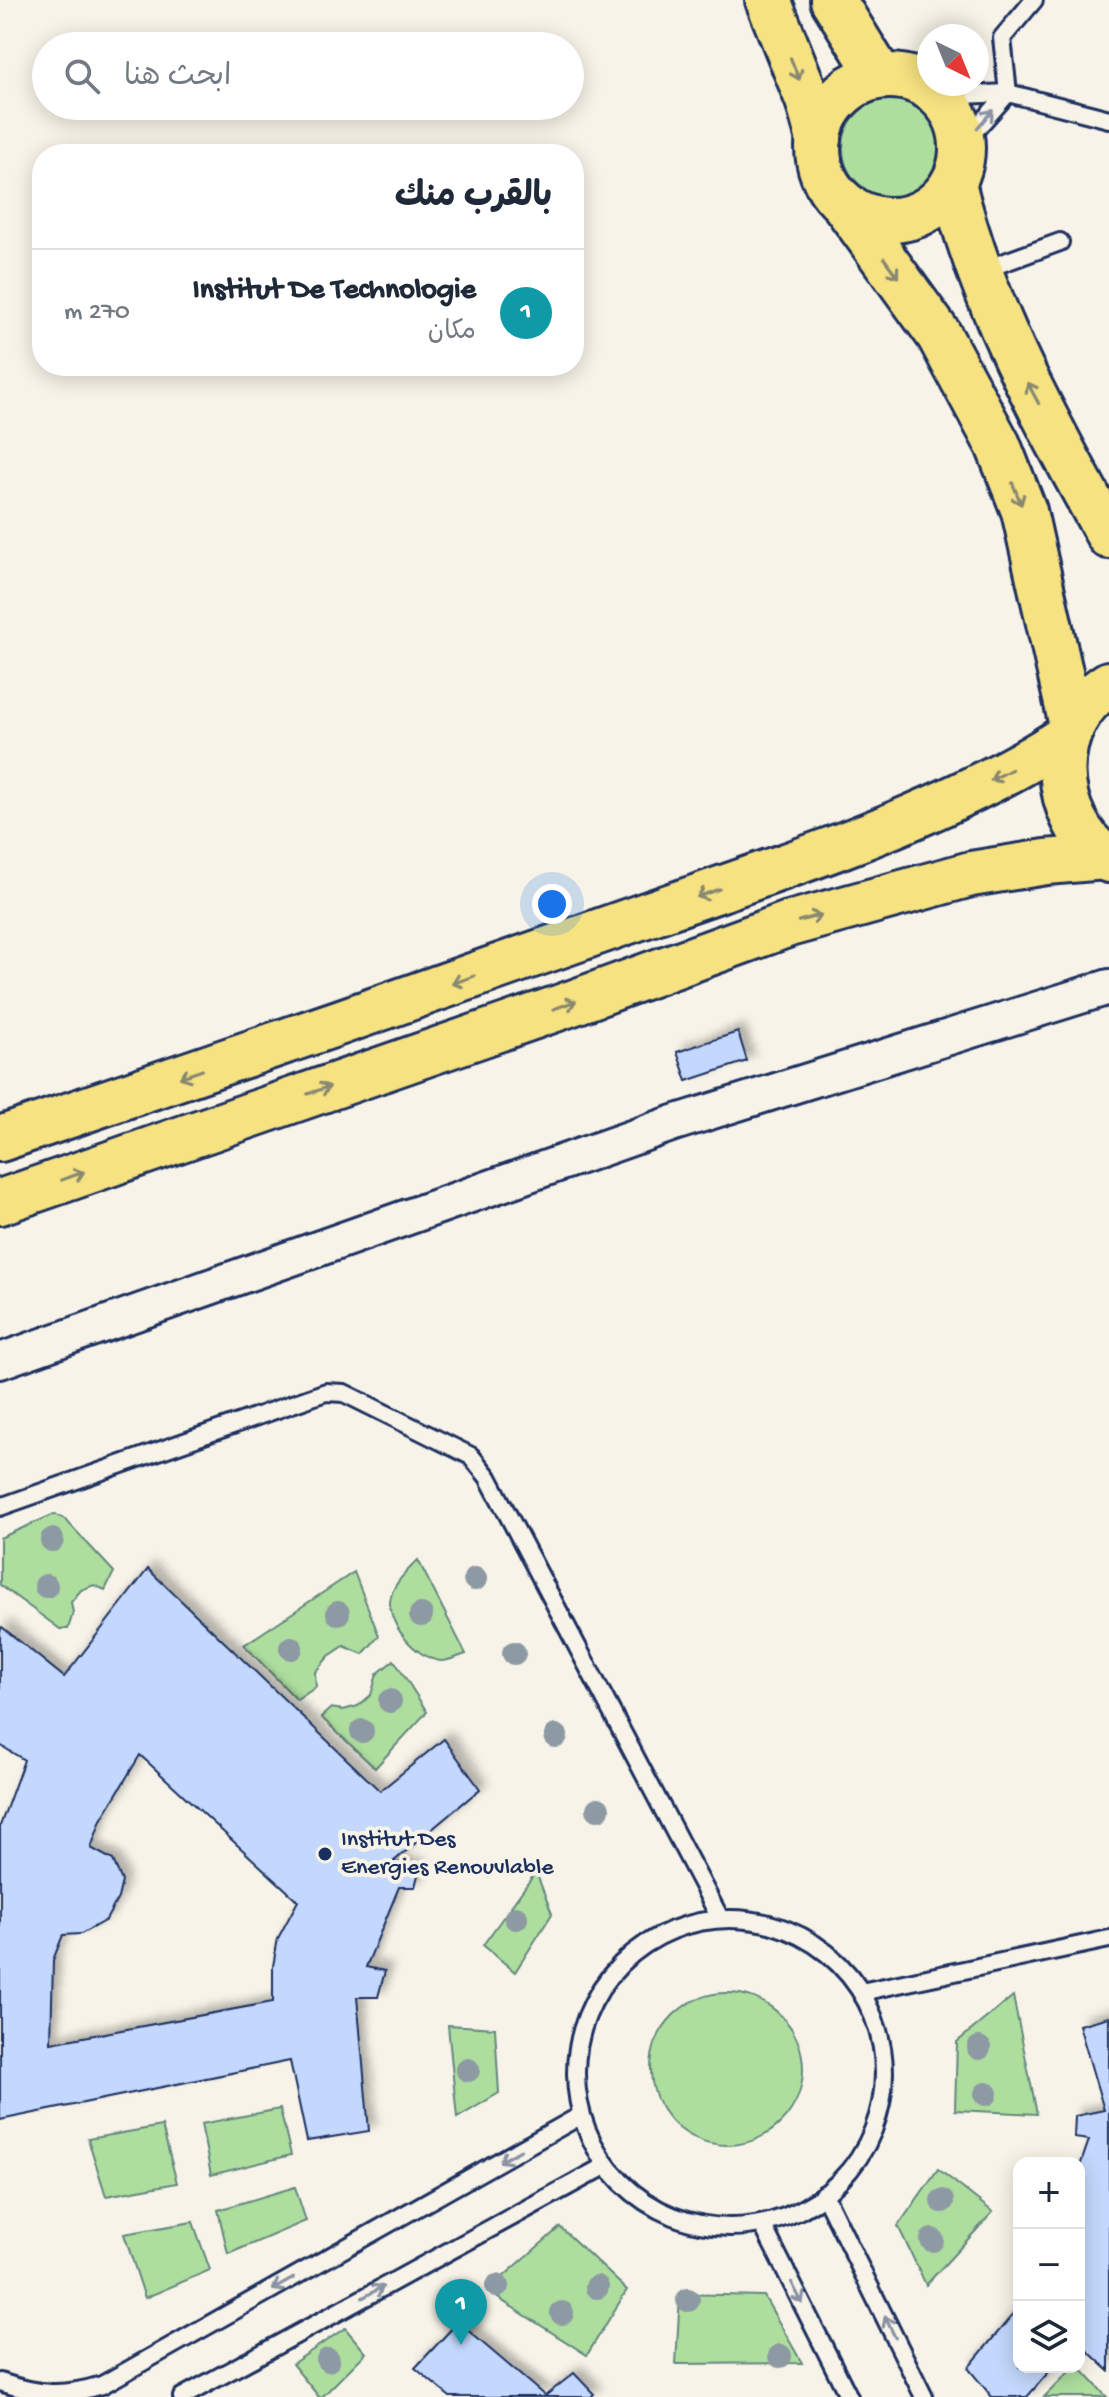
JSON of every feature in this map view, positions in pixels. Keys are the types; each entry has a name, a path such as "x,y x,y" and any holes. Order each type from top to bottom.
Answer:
{"main road":[{"path":"768,0 808,100 819,139"},
{"path":"833,0 880,76"},
{"path":"917,82 880,76 848,90 824,120 818,157 823,176 832,192 845,205 939,335 998,445 1024,511 1070,730"},
{"path":"939,96 950,108 959,126 958,164 965,234 978,271 1020,369 1109,536"},
{"path":"845,205 867,217 892,220 916,216 938,203 958,164"},
{"path":"1107,858 1085,839 1071,815 1063,789 1062,761 1070,730 1085,705 1109,684"},
{"path":"0,1139 862,838 1001,775 1048,749 1070,730"},
{"path":"0,1202 561,1007 789,924 971,874 1046,862 1107,858"},
{"path":"236,1058 254,1113"}],"street":[{"path":"0,1361 674,1123 1109,987"}],"lane":[{"path":"958,164 1008,93 1002,38 1034,0"},
{"path":"989,94 1008,93 1109,119"},
{"path":"978,271 1060,242"},
{"path":"0,1507 326,1392 344,1393 471,1456 488,1477 720,1918"},
{"path":"720,1918 774,1923 822,1947 866,1991 882,2036 885,2087 871,2139 840,2183 795,2214 747,2227 694,2224 644,2203 605,2166 578,2117 576,2054 592,2002 624,1959 670,1929 720,1918"},
{"path":"866,1991 1109,1939"},
{"path":"0,2382 28,2392 55,2394 76,2393 102,2385 578,2117"},
{"path":"182,2397 605,2166"},
{"path":"824,2194 924,2397"},
{"path":"762,2224 849,2397"}],"green space":[{"path":"892,99 911,103 927,113 937,129 941,148 937,167 927,183 911,193 892,197 873,193 857,183 847,167 843,148 847,129 857,113 873,103"},
{"path":"54,1514 65,1519 114,1572 105,1590 94,1585 81,1590 71,1602 73,1613 68,1629 60,1629 0,1585 0,1538"},
{"path":"418,1560 466,1654 444,1661 431,1659 412,1646 397,1627 390,1606 391,1596 399,1581"},
{"path":"354,1572 379,1636 363,1654 344,1646 329,1656 315,1672 316,1687 297,1700 244,1645"},
{"path":"394,1660 427,1712 375,1768 321,1717 331,1708 343,1710 358,1706 371,1695 377,1674"},
{"path":"536,1872 552,1914 515,1972 483,1945"},
{"path":"727,1993 756,1998 781,2015 798,2040 803,2069 798,2098 781,2123 756,2140 727,2145 698,2140 673,2123 656,2098 651,2069 656,2040 673,2015 698,1998"},
{"path":"1013,1996 1037,2114 955,2110 957,2042"},
{"path":"448,2025 495,2028 499,2093 457,2118"},
{"path":"280,2109 291,2155 211,2175 201,2124"},
{"path":"162,2126 177,2183 106,2196 88,2139"},
{"path":"938,2169 993,2212 926,2285 898,2226"},
{"path":"295,2187 306,2221 228,2254 218,2210"},
{"path":"193,2222 210,2270 145,2298 124,2234"},
{"path":"560,2227 627,2290 587,2355 487,2291"},
{"path":"680,2294 764,2296 802,2363 676,2364"},
{"path":"345,2328 366,2353 319,2397 292,2364"},
{"path":"1068,2373 1085,2373 1107,2397 1044,2397"}],"building":[{"path":"738,1032 747,1061 687,1081 677,1052"},
{"name":"Institut Des Energies Renouvlable","path":"148,1569 380,1791 444,1739 480,1789 393,1862 420,1867 415,1887 399,1887 366,1967 385,1971 378,1997 357,1997 369,2131 307,2141 290,2061 0,2120 0,1826 24,1760 0,1745 2,1627 64,1677","holes":["140,1755 298,1901 278,1938 273,1966 273,2002 51,2043 53,1960 63,1935 81,1934 106,1920 118,1898 122,1881 113,1860 91,1848 101,1820"]},
{"path":"1109,2017 1109,2371 1085,2349 1083,2157 1089,2140 1074,2138 1075,2116 1104,2110 1079,2025"},
{"path":"1013,2314 1013,2373 1048,2373 1027,2397 992,2397 968,2368"},
{"path":"458,2322 545,2396 574,2373 594,2394 591,2397 450,2397 415,2368"}],"place":[{"name":"Institut Des Energies Renouvlable","path":"325,1854"},
{"name":"Institut De Technologie","path":"461,2345"}]}
